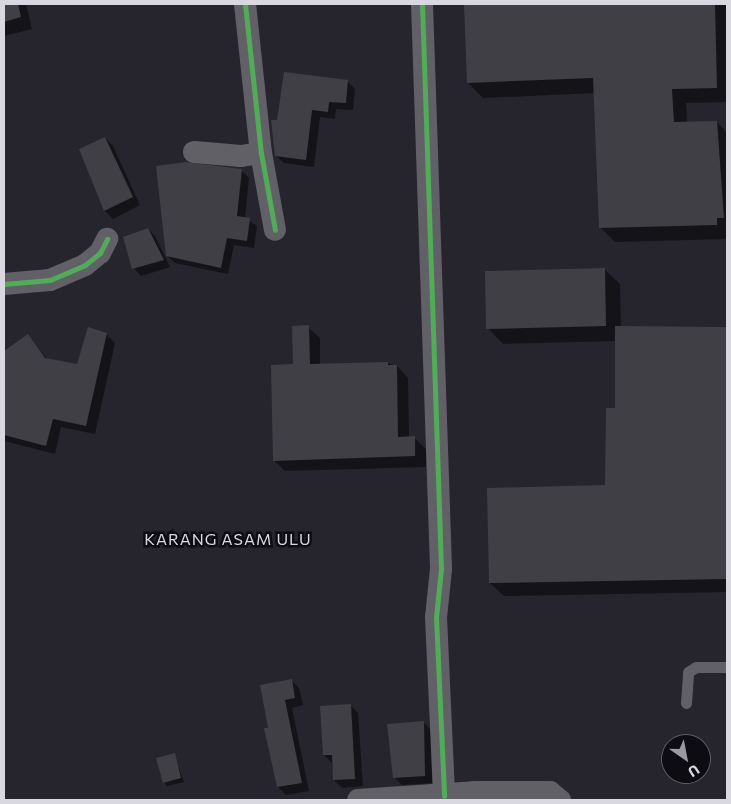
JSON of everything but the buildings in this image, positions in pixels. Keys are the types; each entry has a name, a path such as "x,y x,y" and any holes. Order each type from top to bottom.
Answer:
{"street":[{"path":"246,4 261,153 275,230"},
{"path":"422,4 441,569 436,617 444,796"},
{"path":"194,152 242,156 261,153"},
{"path":"4,284 50,280 85,265 100,253 107,239"},
{"path":"358,800 550,792 560,800"}],"lane":[{"path":"686,703 688,672 696,667 727,667"}],"cycle path":[{"path":"245,4 261,153 275,230"},
{"path":"422,4 441,569 436,617 444,796"},
{"path":"4,284 50,280 85,265 100,253 107,239"}],"district":[{"name":"KARANG ASAM ULU","path":"228,539"}]}
